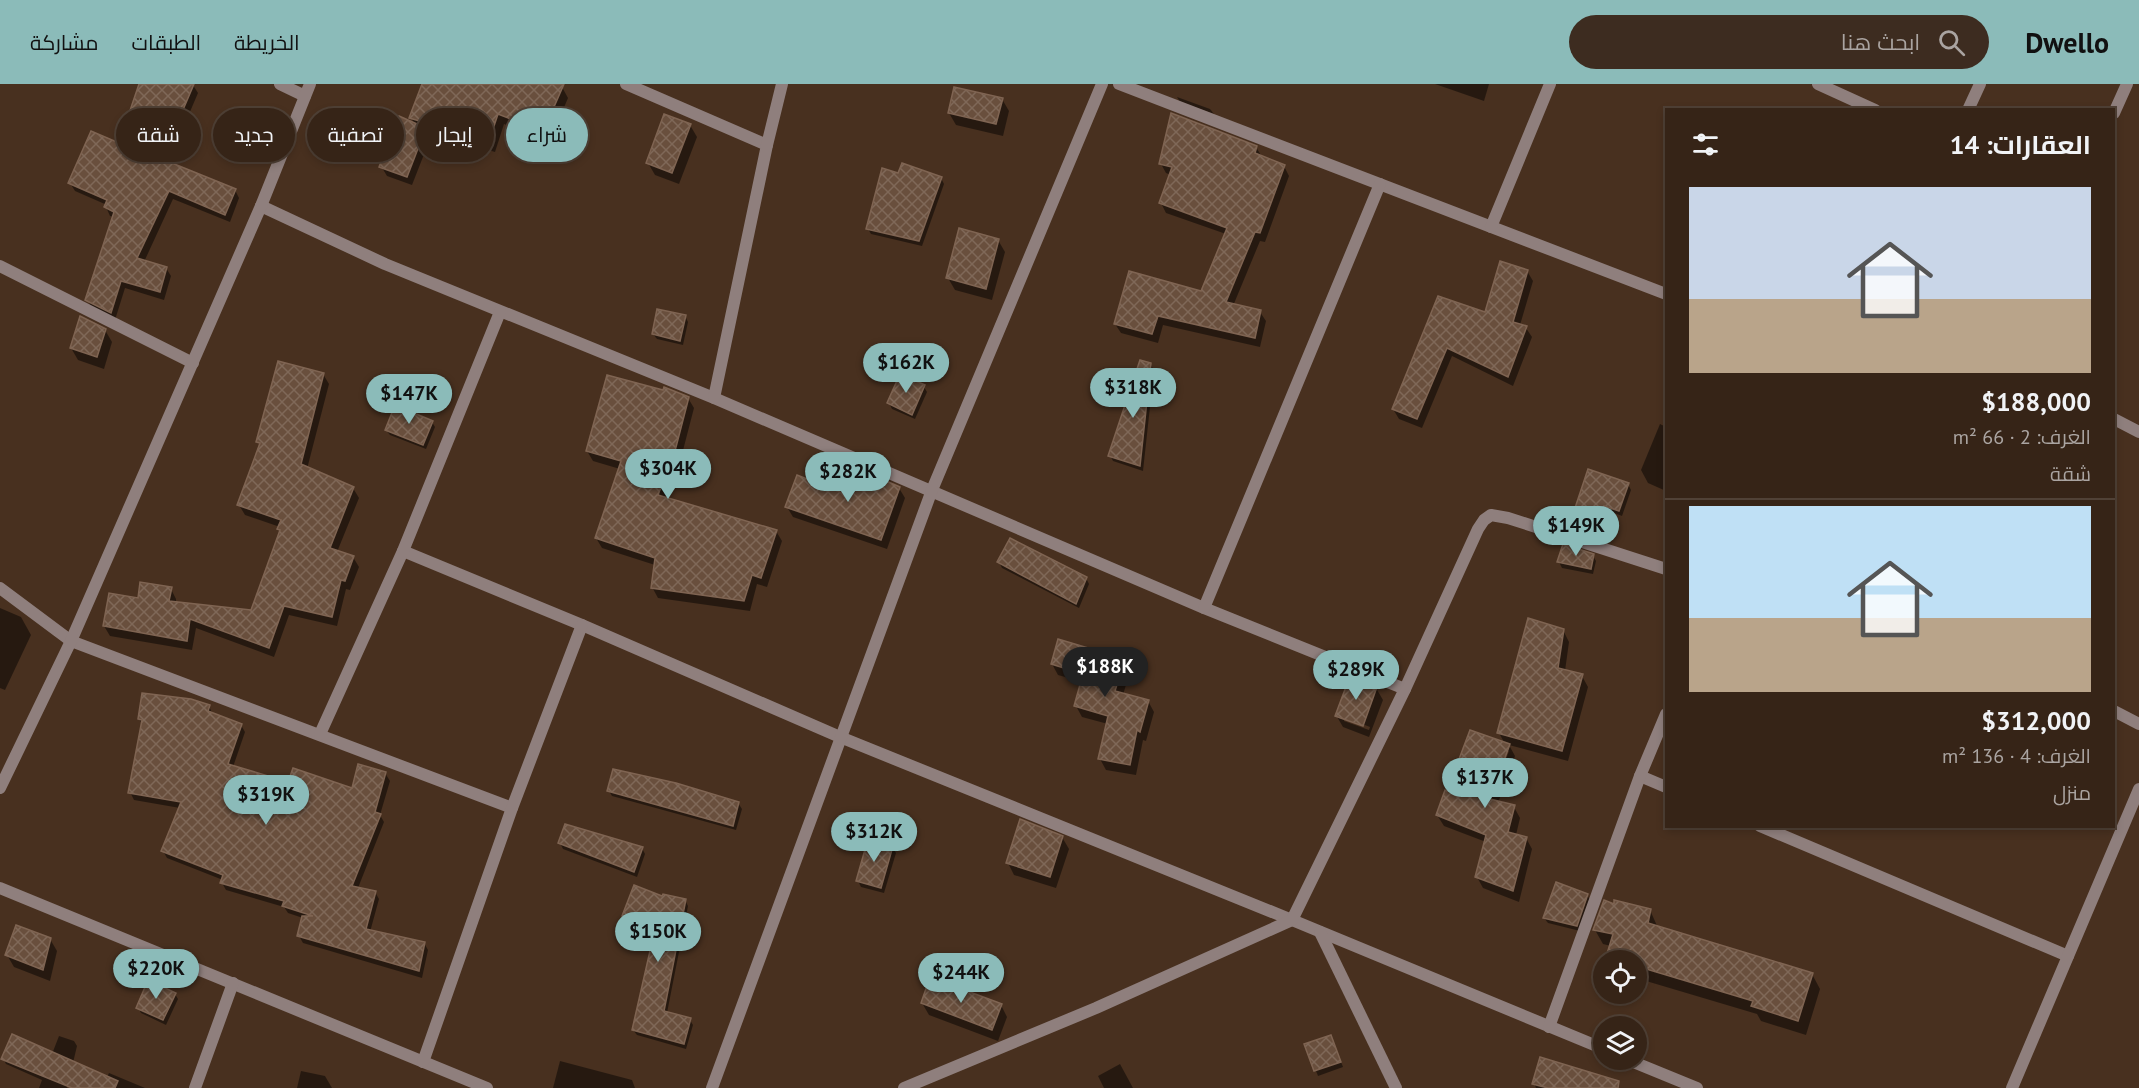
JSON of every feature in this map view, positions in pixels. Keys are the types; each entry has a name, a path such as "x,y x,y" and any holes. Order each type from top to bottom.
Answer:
{"street":[{"path":"0,788 71,641 261,206 307,90 280,84"},
{"path":"626,84 767,145"},
{"path":"714,398 782,84"},
{"path":"712,1088 932,490 1102,84"},
{"path":"1119,84 1665,294"},
{"path":"1491,227 1550,84"},
{"path":"1818,84 1871,108"},
{"path":"1969,108 1980,84"},
{"path":"2115,110 2127,84"},
{"path":"1204,608 1380,184"},
{"path":"261,206 385,264 714,398 1204,608 1405,689"},
{"path":"0,266 193,363"},
{"path":"320,734 402,551 500,312"},
{"path":"2115,420 2139,432"},
{"path":"904,1088 1096,1008 1292,920 1405,689 1478,529 1491,515 1508,518 1665,569"},
{"path":"402,551 582,625 840,737 1593,1045"},
{"path":"0,588 71,641 512,808"},
{"path":"423,1062 512,808 582,625"},
{"path":"2115,712 2139,724"},
{"path":"1549,1027 1640,776 1665,716"},
{"path":"1640,776 1665,787"},
{"path":"2012,1088 2139,789"},
{"path":"1765,828 2068,956"},
{"path":"0,888 487,1088"},
{"path":"1320,932 1396,1088"},
{"path":"195,1088 233,983"},
{"path":"1647,1068 1697,1088"}],"building":[{"path":"139,84 194,84 184,108 131,108"},
{"path":"422,84 564,84 554,108 506,108 506,117 498,114 494,126 494,108 416,108 416,120 409,118"},
{"path":"954,87 1003,98 996,124 948,113"},
{"path":"1171,113 1257,146 1255,153 1285,165 1260,233 1255,232 1226,302 1261,310 1255,338 1158,316 1152,334 1114,324 1129,271 1201,291 1227,228 1159,203 1172,167 1159,164"},
{"path":"664,114 691,124 672,173 646,163"},
{"path":"404,118 416,124 416,154 407,177 379,167 381,162 404,162"},
{"path":"91,131 116,142 116,162 169,162 236,189 225,215 169,191 137,258 167,267 160,292 121,281 111,313 85,300 114,212 104,207 107,200 68,183"},
{"path":"902,163 942,177 919,241 866,229 882,168 898,173"},
{"path":"959,228 999,239 986,289 946,278"},
{"path":"1500,261 1528,270 1513,322 1527,326 1508,377 1447,348 1417,419 1392,409 1438,296 1485,312"},
{"path":"657,309 686,315 680,341 652,334"},
{"path":"80,316 106,329 97,357 70,348"},
{"path":"1140,360 1151,363 1140,466 1108,456"},
{"path":"278,361 324,373 301,464 354,487 330,548 354,556 345,581 341,580 332,617 284,606 269,648 190,619 187,641 103,626 109,593 138,598 140,582 172,587 169,601 251,610 280,530 277,529 281,520 237,505 260,443 256,442"},
{"path":"900,374 925,385 912,415 887,403"},
{"path":"607,375 663,390 664,387 689,397 675,451 658,495 777,530 761,578 752,575 744,601 651,588 655,558 595,538 621,461 586,451"},
{"path":"395,405 433,421 423,445 385,430"},
{"path":"858,469 900,487 881,540 785,507 797,475 848,495"},
{"path":"1588,469 1629,483 1619,511 1604,506 1597,538 1568,529"},
{"path":"1010,538 1087,577 1076,604 997,562"},
{"path":"1563,544 1594,554 1591,569 1557,562"},
{"path":"1528,618 1564,629 1558,668 1583,674 1562,751 1497,733"},
{"path":"1058,639 1125,659 1115,691 1149,700 1140,732 1137,730 1130,765 1098,759 1108,716 1074,706 1083,674 1051,664"},
{"path":"1350,676 1377,687 1363,726 1335,716"},
{"path":"142,693 191,699 210,705 208,711 242,724 228,764 288,782 293,768 352,788 358,764 386,772 375,812 381,814 352,886 376,891 366,929 425,942 419,971 297,936 302,916 313,916 282,906 284,901 220,883 223,875 161,851 181,802 128,793 142,720 138,719"},
{"path":"1470,730 1510,744 1490,799 1515,805 1508,832 1527,837 1513,891 1475,877 1486,835 1436,815"},
{"path":"613,769 676,783 739,802 733,826 607,791"},
{"path":"1020,819 1063,836 1050,877 1006,863"},
{"path":"565,824 643,847 634,872 558,843"},
{"path":"868,839 893,846 881,888 856,881"},
{"path":"1556,882 1588,894 1577,926 1543,918"},
{"path":"634,885 662,896 663,894 686,899 664,1011 691,1018 684,1044 632,1030 655,929 622,916"},
{"path":"1604,900 1614,904 1614,900 1651,909 1648,923 1813,973 1798,1021 1751,1006 1753,1001 1647,969 1647,950 1608,950 1613,934 1593,930"},
{"path":"16,925 51,938 43,970 5,955"},
{"path":"930,977 1002,1004 992,1030 921,1003"},
{"path":"148,980 176,993 163,1020 136,1008"},
{"path":"12,1034 118,1081 115,1088 72,1088 1,1059"},
{"path":"1331,1035 1341,1062 1314,1071 1304,1044"},
{"path":"1540,1057 1619,1081 1618,1088 1548,1088 1532,1084"}]}
